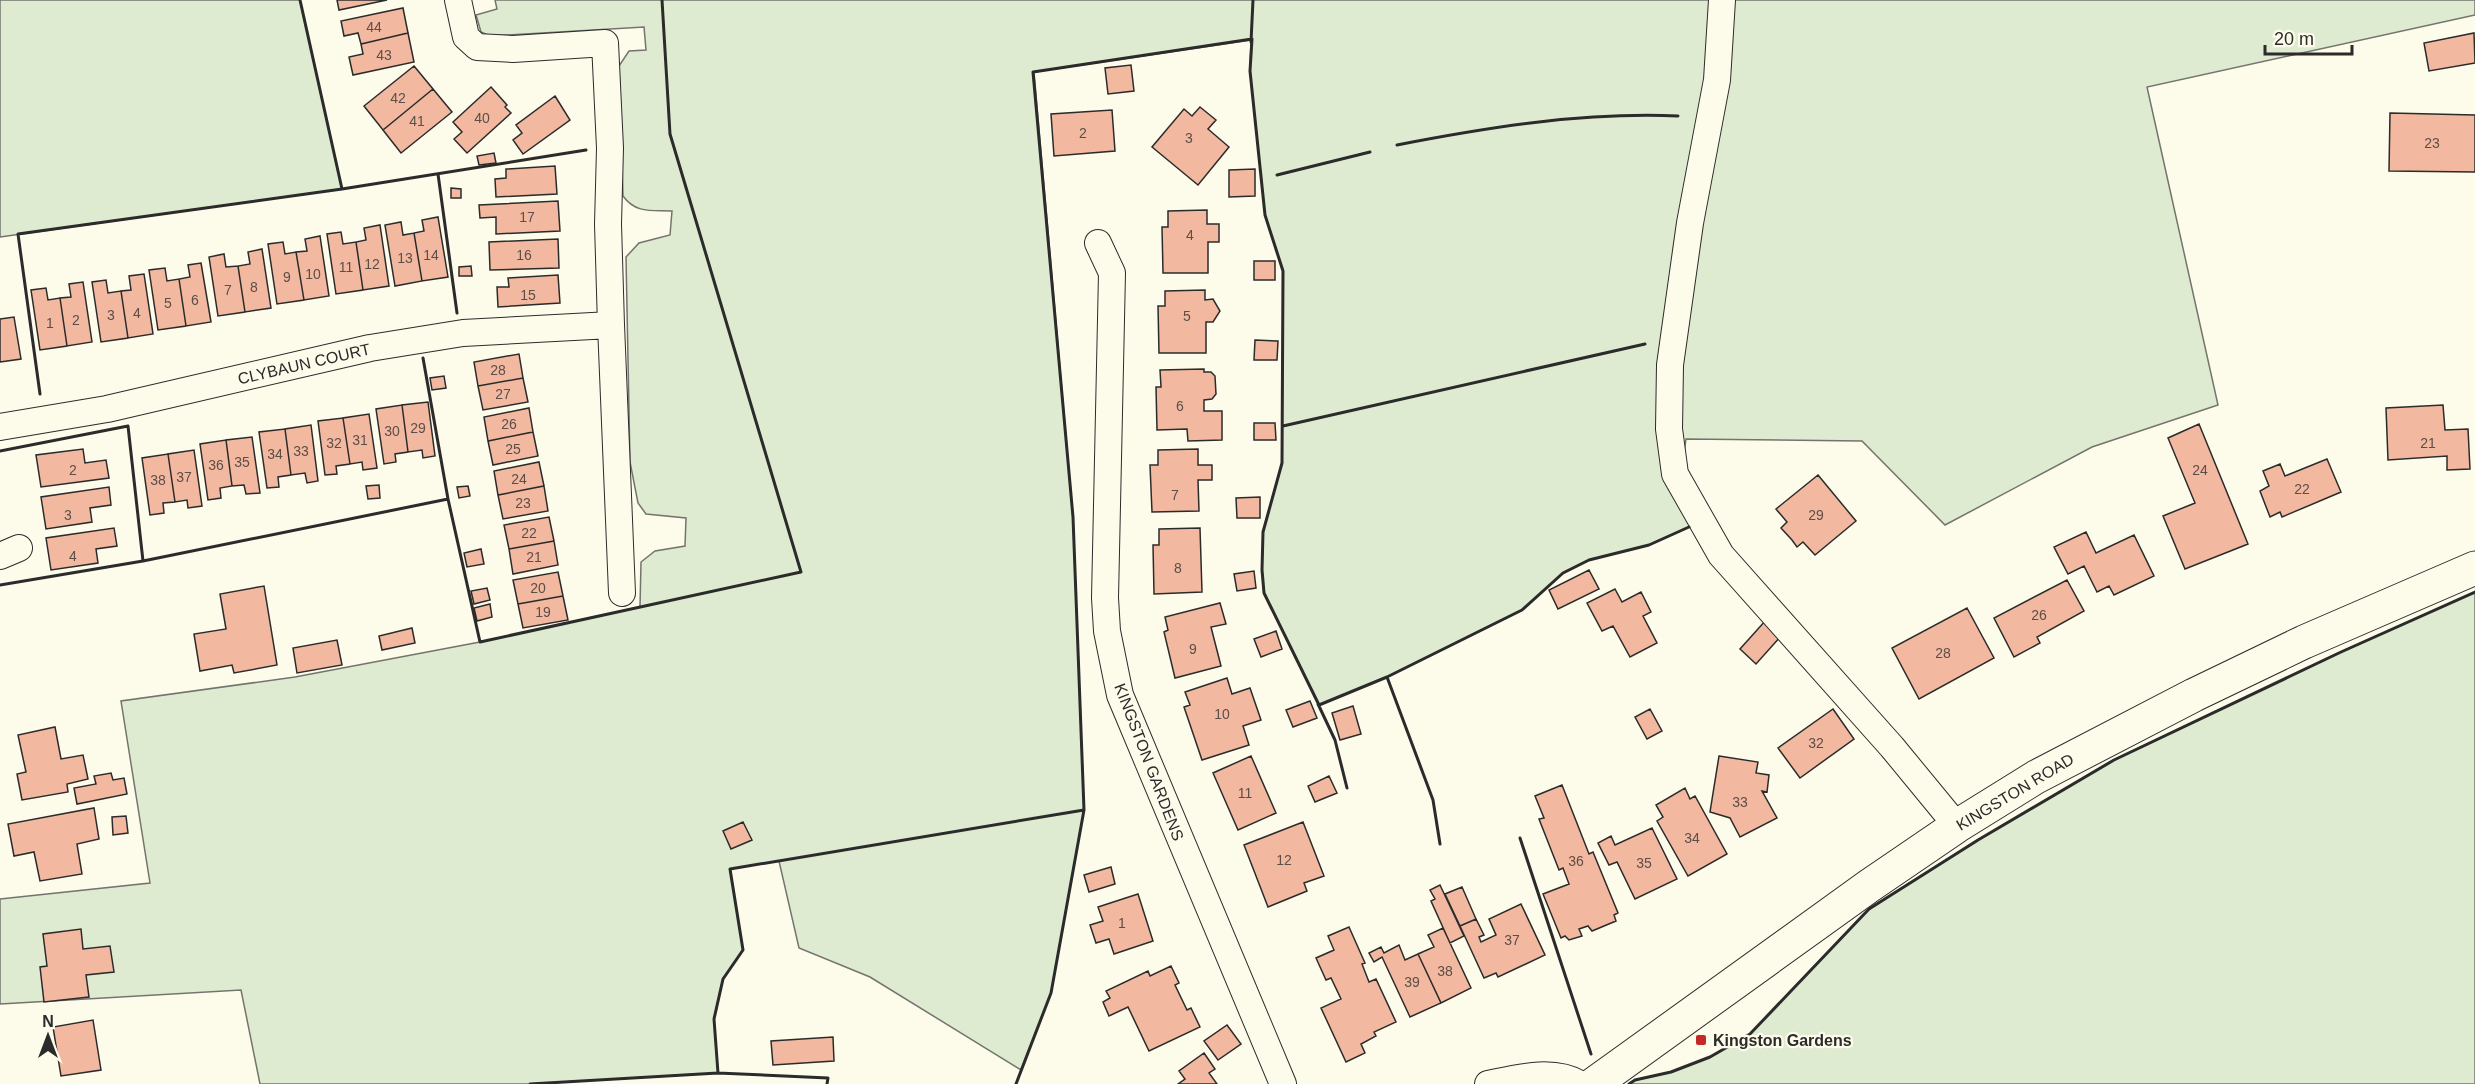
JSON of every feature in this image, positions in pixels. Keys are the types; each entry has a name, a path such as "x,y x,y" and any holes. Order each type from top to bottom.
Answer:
{"main road":[{"name":"KINGSTON ROAD","path":"1594,1084 1691,1012 1957,826 2036,777 2194,695 2304,642 2475,567"}],"street":[{"path":"458,0 466,37 477,46 513,50 605,43 610,148 608,224 611,325 622,593"},
{"path":"1722,0 1717,80 1690,223 1670,365 1669,429 1675,474 1721,555 1892,747 1957,826"},
{"name":"KINGSTON GARDENS","path":"1098,243 1112,273 1105,598 1107,631 1120,695 1283,1084"},
{"name":"CLYBAUN COURT","path":"0,427 107,410 370,348 463,333 611,325"},
{"path":"1488,1084 1551,1075 1568,1077 1580,1084"}],"green space":[{"path":"0,0 300,0 342,189 0,237"},
{"path":"495,0 2475,0 2475,15 2147,87 2218,405 2092,447 1945,525 1862,441 1686,439 1681,474 1692,503 1689,527 1649,545 1589,560 1563,573 1522,610 1387,677 1319,705 1264,593 1263,532 1282,463 1283,271 1265,215 1250,71 1251,40 1034,72 1073,517 1084,810 1051,993 1021,1070 870,977 799,948 779,861 730,869 743,950 723,979 714,1019 718,1073 530,1084 260,1084 241,990 0,1004 0,899 150,883 121,701 295,677 480,642 640,607 641,562 655,551 685,546 686,518 646,514 638,503 630,462 626,257 639,243 670,235 672,211 651,211 639,208 633,206 623,196 619,66 629,51 646,50 644,27 490,36 481,32 476,15 497,9"},
{"path":"2475,592 2475,1084 1629,1084 1635,1080 1671,1072 1710,1057 1750,1034 1869,909 1978,840 2114,760 2341,652"}],"building":[{"path":"337,0 387,0 339,10"},
{"path":"403,8 408,33 361,44 358,33 344,36 341,21"},
{"path":"408,33 414,62 353,75 349,57 363,54 361,44"},
{"path":"2474,33 2475,63 2429,71 2424,43"},
{"path":"1131,65 1134,91 1108,94 1105,68"},
{"path":"414,66 433,89 383,130 364,106"},
{"path":"491,87 511,113 467,153 454,139 462,132 453,122"},
{"path":"433,89 452,112 401,153 383,130"},
{"path":"555,96 570,120 523,154 513,140 522,133 516,125"},
{"path":"1200,107 1216,120 1208,129 1229,147 1198,185 1152,147 1184,109 1192,116"},
{"path":"1112,110 1115,151 1054,156 1051,114"},
{"path":"2390,113 2475,115 2475,172 2389,171"},
{"path":"494,153 496,163 479,165 477,156"},
{"path":"555,166 557,194 496,197 495,179 506,178 506,169"},
{"path":"1255,169 1255,196 1229,197 1229,170"},
{"path":"451,188 461,189 461,198 451,198"},
{"path":"558,201 560,231 496,234 496,217 480,218 479,205"},
{"path":"1207,210 1207,224 1219,224 1219,242 1208,242 1208,273 1163,273 1162,227 1168,227 1168,211"},
{"path":"438,217 448,277 422,281 414,233 424,231 422,220"},
{"path":"401,222 403,235 414,233 422,281 395,286 385,225"},
{"path":"380,225 389,286 363,290 356,242 366,240 364,228"},
{"path":"341,232 343,244 356,242 363,290 336,294 327,234"},
{"path":"320,236 329,296 304,300 296,252 307,251 305,239"},
{"path":"558,239 559,268 490,270 489,242"},
{"path":"283,242 285,254 296,252 304,300 277,304 268,244"},
{"path":"262,249 271,308 245,312 238,266 250,264 248,252"},
{"path":"224,254 226,267 238,266 245,312 218,316 209,257"},
{"path":"1254,261 1275,261 1275,280 1254,280"},
{"path":"201,263 211,322 186,326 179,279 190,277 188,265"},
{"path":"471,266 472,276 459,276 459,267"},
{"path":"165,268 167,281 179,279 186,326 158,330 149,270"},
{"path":"144,274 153,334 128,338 121,291 131,290 129,276"},
{"path":"558,275 560,303 498,307 497,287 509,287 508,278"},
{"path":"106,280 108,293 121,291 128,338 101,342 92,282"},
{"path":"83,282 92,342 67,346 60,298 71,297 69,284"},
{"path":"46,288 48,300 60,298 67,346 40,350 31,290"},
{"path":"1205,290 1205,300 1213,299 1220,311 1213,322 1206,322 1206,353 1159,353 1158,306 1165,306 1165,291"},
{"path":"14,317 21,359 0,362 0,319"},
{"path":"1255,340 1278,341 1277,360 1254,360"},
{"path":"519,354 523,378 478,386 474,362"},
{"path":"1204,369 1204,372 1211,372 1215,376 1216,394 1212,399 1204,400 1204,411 1222,411 1222,440 1188,441 1187,429 1157,430 1156,387 1161,387 1160,370"},
{"path":"444,376 446,388 432,390 430,378"},
{"path":"523,378 528,402 483,410 478,386"},
{"path":"428,402 435,456 423,458 422,450 408,452 402,405"},
{"path":"402,405 408,452 395,454 396,462 384,464 376,409"},
{"path":"2443,405 2445,430 2468,429 2470,469 2447,470 2447,456 2388,460 2386,408"},
{"path":"529,408 533,432 488,441 484,417"},
{"path":"369,414 377,468 363,470 362,462 350,464 343,418"},
{"path":"343,418 350,464 336,466 337,474 325,475 318,421"},
{"path":"1254,423 1275,423 1276,440 1254,440"},
{"path":"2199,424 2248,544 2185,569 2163,516 2195,503 2168,438"},
{"path":"311,425 318,481 307,483 305,473 291,475 285,429"},
{"path":"285,429 291,475 278,477 279,487 267,488 259,432"},
{"path":"533,432 538,456 493,465 488,441"},
{"path":"252,437 260,493 246,494 244,485 232,486 226,440"},
{"path":"226,440 232,486 220,488 221,498 208,500 200,444"},
{"path":"83,449 85,463 106,460 109,478 41,487 36,455"},
{"path":"1198,449 1198,465 1212,465 1212,480 1198,480 1199,511 1152,512 1150,465 1158,465 1158,450"},
{"path":"194,450 202,506 188,508 187,500 175,502 168,454"},
{"path":"168,454 175,502 163,503 164,513 150,515 142,458"},
{"path":"2327,459 2341,492 2282,517 2280,512 2270,517 2260,491 2269,486 2263,471 2280,464 2285,476"},
{"path":"539,462 544,486 498,495 494,471"},
{"path":"1818,475 1856,521 1815,555 1803,542 1797,547 1781,528 1787,522 1776,509"},
{"path":"379,485 380,498 368,499 366,486"},
{"path":"468,486 470,496 459,498 457,487"},
{"path":"544,486 548,511 503,519 498,495"},
{"path":"109,487 111,505 90,508 92,522 46,529 41,497"},
{"path":"1260,497 1260,518 1237,518 1236,498"},
{"path":"549,517 554,541 509,549 504,525"},
{"path":"114,528 117,546 96,549 98,563 51,570 46,538"},
{"path":"1200,528 1202,592 1154,594 1153,545 1159,545 1159,529"},
{"path":"2086,532 2096,553 2134,535 2154,576 2114,595 2109,586 2097,592 2084,566 2068,574 2054,547"},
{"path":"554,541 558,565 513,574 509,549"},
{"path":"481,549 484,564 467,567 464,553"},
{"path":"1589,570 1599,589 1558,609 1549,590"},
{"path":"1254,571 1256,588 1237,591 1234,574"},
{"path":"558,572 563,596 518,604 513,580"},
{"path":"2067,580 2084,611 2037,637 2040,643 2014,657 1994,618"},
{"path":"264,586 277,665 234,673 232,665 200,671 194,634 226,629 220,594"},
{"path":"487,588 490,600 474,604 471,591"},
{"path":"1615,589 1622,602 1641,592 1651,612 1643,616 1657,643 1630,657 1613,626 1602,631 1587,603"},
{"path":"563,596 568,620 523,628 518,604"},
{"path":"1220,603 1226,624 1211,627 1221,666 1175,678 1164,632 1168,630 1165,617"},
{"path":"490,604 492,617 477,621 474,608"},
{"path":"1967,608 1994,658 1919,699 1892,648"},
{"path":"1766,620 1782,635 1756,664 1740,649"},
{"path":"412,628 415,643 382,650 379,636"},
{"path":"1276,631 1282,649 1261,657 1254,639"},
{"path":"337,640 342,665 297,673 293,648"},
{"path":"1227,678 1232,694 1250,688 1261,720 1243,726 1249,745 1202,760 1184,707 1190,705 1185,692"},
{"path":"1310,701 1317,718 1293,727 1286,710"},
{"path":"1353,706 1361,734 1340,740 1332,713"},
{"path":"1650,709 1662,731 1647,739 1635,717"},
{"path":"1833,709 1854,739 1800,778 1778,748"},
{"path":"55,727 61,759 83,755 88,779 67,784 68,792 22,800 17,774 26,772 18,735"},
{"path":"1251,756 1276,813 1238,830 1213,773"},
{"path":"1719,756 1758,762 1756,773 1769,775 1767,792 1762,791 1777,818 1740,837 1730,818 1710,812"},
{"path":"111,773 113,780 124,778 127,794 77,804 74,788 96,784 94,776"},
{"path":"1329,776 1337,793 1315,802 1308,786"},
{"path":"1562,785 1589,854 1593,852 1618,913 1614,915 1616,921 1592,931 1588,926 1579,929 1582,936 1569,940 1565,936 1561,938 1543,894 1569,884 1563,868 1559,870 1539,819 1544,818 1535,796"},
{"path":"1685,788 1690,799 1695,796 1727,854 1688,876 1657,821 1663,817 1656,805"},
{"path":"94,808 99,839 77,844 82,874 40,881 34,852 14,856 8,824"},
{"path":"126,816 128,833 113,835 112,817"},
{"path":"743,822 752,840 731,849 723,831"},
{"path":"1303,822 1324,876 1304,883 1307,891 1268,907 1244,845"},
{"path":"1652,828 1677,879 1635,899 1617,862 1609,865 1598,843 1611,836 1615,845"},
{"path":"1111,867 1115,884 1089,892 1084,875"},
{"path":"1440,885 1464,936 1450,943 1431,901 1435,899 1430,890"},
{"path":"1462,887 1476,919 1460,926 1445,894"},
{"path":"1138,894 1153,941 1114,954 1109,939 1096,943 1090,925 1103,921 1098,907"},
{"path":"1521,904 1545,955 1498,977 1496,973 1484,978 1460,926 1476,919 1484,935 1479,937 1481,942 1496,935 1489,919"},
{"path":"1349,927 1365,963 1362,964 1369,982 1376,979 1396,1022 1374,1032 1376,1036 1361,1044 1365,1053 1346,1062 1321,1008 1341,999 1331,978 1326,980 1316,958 1334,950 1328,936"},
{"path":"1443,928 1471,988 1441,1003 1418,954 1434,947 1428,935"},
{"path":"81,929 83,949 110,946 114,972 86,975 89,997 44,1002 40,967 47,966 43,934"},
{"path":"1399,945 1405,960 1418,954 1441,1003 1410,1017 1382,957 1374,962 1369,953 1381,947 1384,953"},
{"path":"1171,966 1179,983 1175,985 1187,1010 1191,1008 1200,1027 1149,1051 1128,1007 1109,1016 1103,1002 1110,998 1106,991 1148,971 1150,976"},
{"path":"93,1020 101,1070 61,1076 53,1027"},
{"path":"1227,1025 1241,1044 1218,1060 1204,1041"},
{"path":"833,1037 834,1061 773,1065 771,1041"},
{"path":"1204,1053 1215,1069 1209,1073 1217,1084 1178,1084 1185,1079 1179,1071"}],"wall":[{"path":"40,394 18,234 342,189 300,0"},
{"path":"143,561 448,499 480,642 801,572 670,134 662,0"},
{"path":"1251,42 1253,0"},
{"path":"1016,1084 1051,993 1084,810 1073,517 1033,72 1252,39 1250,71 1265,215 1283,271 1282,463 1263,532 1264,593 1319,705 1387,677 1433,800 1440,844"},
{"path":"1397,145 1537,122 1607,116 1678,116"},
{"path":"342,189 586,150"},
{"path":"1277,175 1370,152"},
{"path":"438,174 457,313"},
{"path":"1283,426 1645,344"},
{"path":"423,358 448,499"},
{"path":"0,451 128,426 143,561 0,585"},
{"path":"1387,677 1522,610 1563,573 1589,560 1649,545 1689,527"},
{"path":"1629,1084 1635,1080 1671,1072 1710,1057 1750,1034 1869,909 1978,840 2114,760 2341,652 2475,592"},
{"path":"1318,704 1335,740 1347,788"},
{"path":"718,1073 714,1019 723,979 743,950 730,869 1084,810"},
{"path":"1520,838 1591,1054"},
{"path":"530,1084 718,1073 828,1078 827,1084"}],"place":[{"name":"Kingston Gardens","path":"1701,1040"}]}
